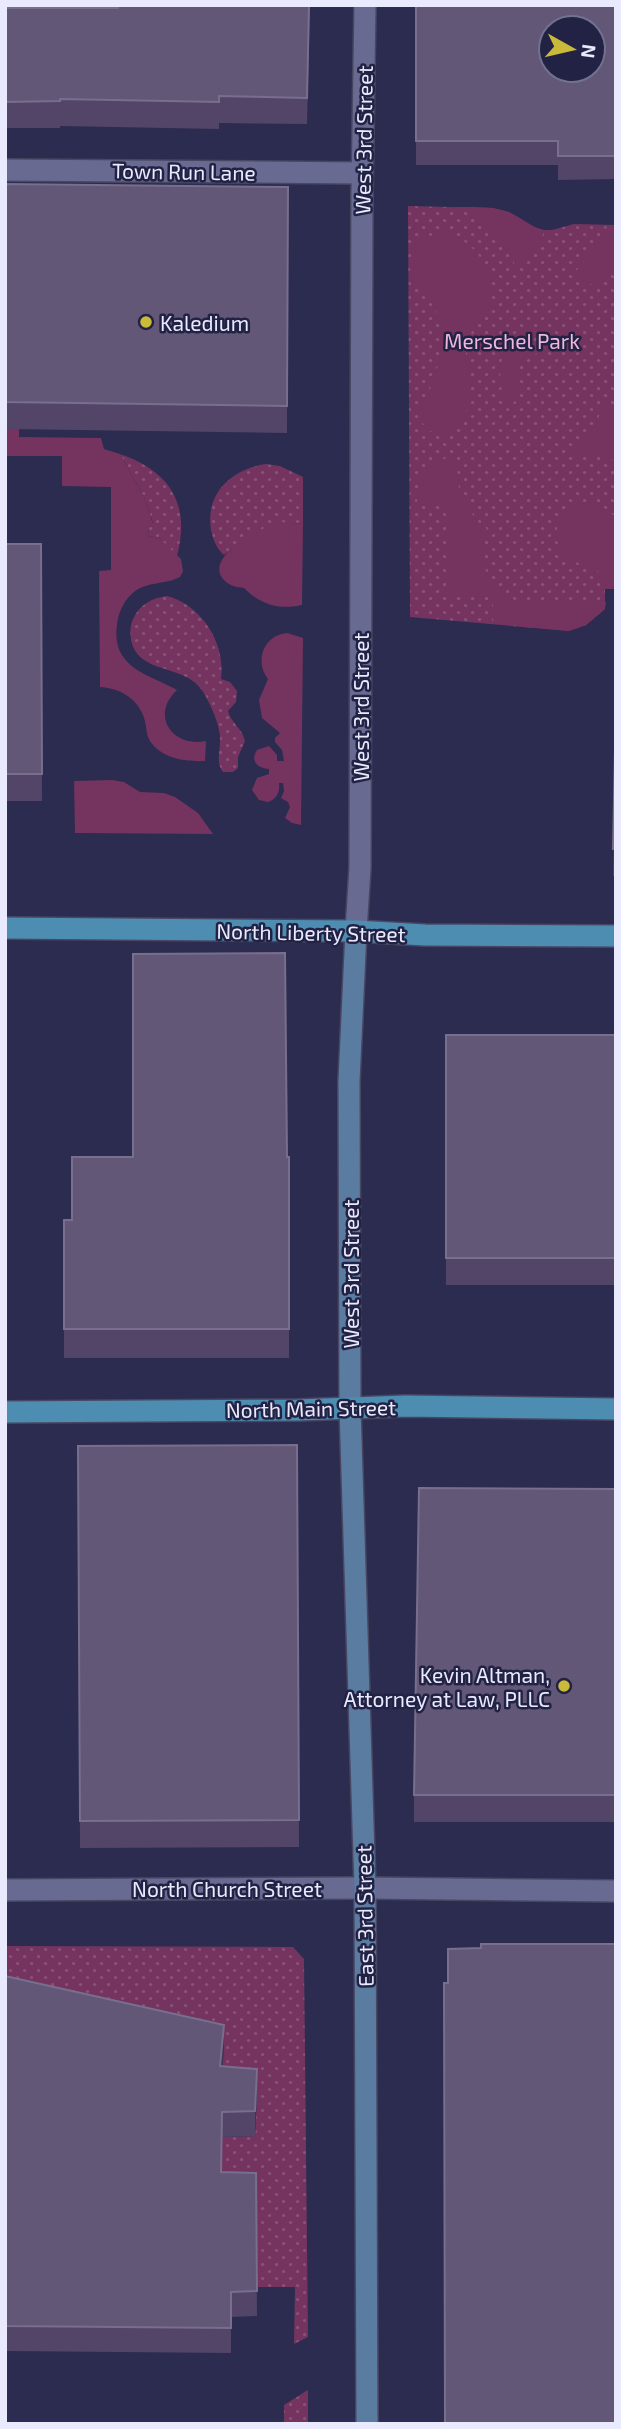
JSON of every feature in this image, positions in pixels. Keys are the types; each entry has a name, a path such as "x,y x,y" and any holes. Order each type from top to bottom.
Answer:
{"main road":[{"name":"North Liberty Street","path":"5,928 616,936"},
{"name":"West 3rd Street","path":"349,1408 349,1081 356,931"},
{"name":"North Main Street","path":"5,1412 405,1406 616,1409"},
{"name":"East 3rd Street","path":"349,1408 365,1888 367,2424"}],"street":[{"name":"West 3rd Street","path":"356,931 360,854 365,5"},
{"name":"Town Run Lane","path":"5,170 362,173"},
{"name":"North Church Street","path":"5,1890 365,1888 616,1891"}],"green space":[{"name":"Merschel Park","path":"408,206 493,208 509,212 544,230 574,224 616,225 616,589 605,589 605,609 586,625 569,631 410,617"},
{"path":"456,207 489,208 508,212 544,230 542,237 517,271 508,249 495,231 478,216"},
{"path":"616,225 616,263 604,274 597,287 578,278 576,271 604,237 607,226"},
{"path":"443,233 455,236 475,251 488,273 491,298 487,313 474,327 467,347 466,361 471,389 467,410 455,429 443,433 428,431 418,416 436,373 441,333 436,311 411,277 410,263 421,238"},
{"path":"519,340 545,347 522,363 517,375 516,399 506,409 501,385 501,362 506,347"},
{"path":"604,405 616,405 616,462 597,454 565,453 596,423"},
{"path":"5,429 19,429 19,437 101,438 104,449 120,454 144,497 153,524 148,528 149,536 159,538 181,559 183,571 180,577 145,586 127,599 118,620 117,639 120,651 134,668 177,690 169,700 165,719 175,735 183,740 206,741 205,761 189,761 158,750 148,737 144,718 136,703 120,692 100,687 99,571 111,570 111,487 62,486 62,456 5,456"},
{"path":"120,454 152,470 172,492 181,520 177,556 159,538 149,536 148,528 153,523 144,497"},
{"path":"456,455 459,490 469,499 474,517 487,529 483,540 483,562 491,581 498,589 517,601 606,602 605,609 586,625 569,631 497,624 493,620 493,596 446,597 446,505 417,505 417,494 425,472 438,462"},
{"path":"266,464 280,466 303,477 303,524 270,527 224,555 215,543 211,530 212,505 217,494 232,477"},
{"path":"588,502 599,504 616,517 616,589 605,589 598,571 570,559 557,540 559,523 564,516 571,509"},
{"path":"280,522 303,524 302,605 271,605 257,599 244,588 228,583 221,576 219,568 230,551 251,535"},
{"path":"167,596 180,601 201,617 220,653 221,679 230,682 237,691 236,702 228,711 245,741 238,757 238,768 233,772 223,772 221,768 218,725 199,687 178,673 146,661 134,649 131,629 139,609 156,598"},
{"path":"287,633 303,638 301,825 285,818 290,807 288,802 281,798 283,783 279,783 277,795 268,802 259,800 252,790 257,778 269,774 269,769 261,767 255,761 257,750 269,746 277,755 277,761 284,761 282,750 275,742 280,733 262,718 259,700 268,679 262,664 264,650 272,638"},
{"path":"74,781 124,782 140,792 164,793 175,797 198,813 213,834 75,833"},
{"path":"5,1946 293,1947 304,1959 308,2337 294,2344 295,2287 258,2287 256,2198 221,2197 222,2137 255,2136 257,2094 5,2001"},
{"path":"308,2390 308,2424 284,2424 284,2405"}],"building":[{"path":"118,5 309,5 307,98 219,96 219,102 60,99 5,102 5,8 118,8"},
{"path":"416,5 616,5 616,156 558,156 558,141 416,141"},
{"name":"Kaledium","path":"5,184 288,187 287,406 5,402"},
{"path":"5,544 41,544 42,774 5,774"},
{"path":"615,750 616,849 613,849"},
{"path":"285,953 289,1329 64,1329 64,1220 72,1220 72,1157 133,1157 133,954"},
{"path":"446,1035 616,1035 616,1258 446,1258"},
{"path":"297,1445 299,1820 80,1821 78,1446"},
{"path":"419,1488 616,1489 616,1795 414,1795"},
{"path":"481,1944 616,1944 616,2424 445,2424 444,1983 448,1983 448,1949 481,1948"},
{"path":"5,1976 224,2025 220,2066 257,2069 255,2111 222,2112 221,2172 256,2173 257,2291 231,2292 231,2328 5,2326"}],"place":[{"name":"Kaledium","path":"146,322"},
{"name":"Kevin Altman, Attorney at Law, PLLC","path":"564,1686"}]}
